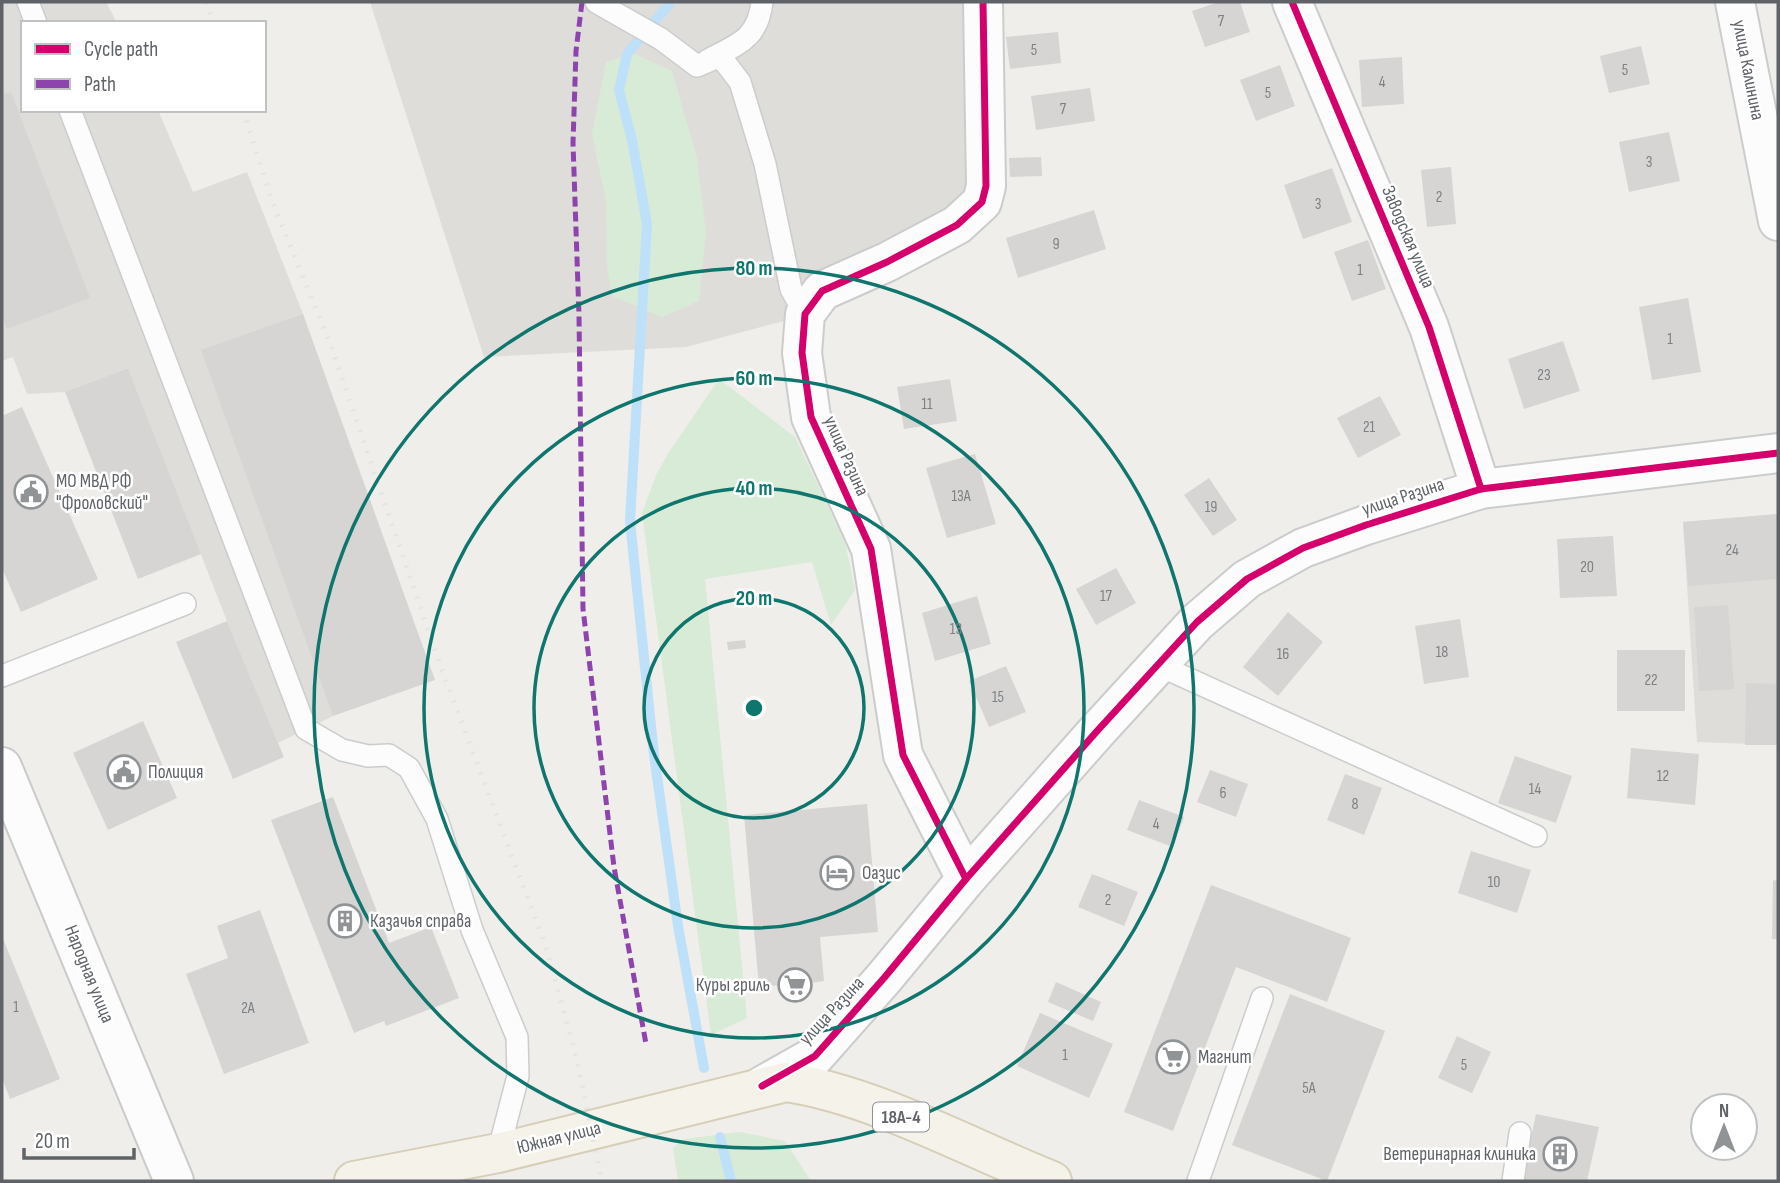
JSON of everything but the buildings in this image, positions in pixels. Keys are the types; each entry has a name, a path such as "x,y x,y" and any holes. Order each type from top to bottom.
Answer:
{"main road":[{"name":"18А-4","path":"762,1086 786,1082 810,1086 893,1114 1052,1181"},
{"name":"Южная улица","path":"371,1180 498,1153 762,1086"}],"street":[{"path":"804,314 822,291 887,262 957,225 982,202 986,186 983,2"},
{"name":"Заводская улица","path":"1292,2 1429,327 1481,489"},
{"name":"улица Калинина","path":"1735,2 1778,221"},
{"name":"улица Разина","path":"804,314 802,354 810,417 871,549 903,755 966,879"},
{"name":"улица Разина","path":"762,1086 815,1056 966,879 1158,665 1197,622 1247,579 1292,554 1366,526 1481,489 1778,453"},
{"name":"Народная улица","path":"2,767 174,1181"}],"lane":[{"path":"28,2 35,21"},
{"path":"596,2 662,39 697,66"},
{"path":"697,66 743,42 760,20 762,2"},
{"path":"697,66 720,56 740,82 765,164 792,289 804,314"},
{"path":"71,112 306,729 342,750 368,756 389,755 409,768 437,819 472,930 517,1037 518,1076 498,1153"},
{"path":"2,676 185,604"},
{"path":"1158,665 1536,836"},
{"path":"1198,1181 1262,998"},
{"path":"1513,1181 1520,1133"}],"shaded area":[{"path":"2,2 106,2 116,21 21,21 21,112 159,112 193,192 247,172 303,314 333,716 278,743 128,368 65,392 27,394 13,357 2,361"},
{"path":"370,2 973,2 975,164 962,210 792,288 799,317 686,347 484,357"},
{"path":"1778,514 1778,745 1697,742 1683,522"}],"green space":[{"path":"635,54 672,71 697,158 706,232 699,301 662,317 612,296 607,266 606,201 592,134 606,62"},
{"path":"719,379 795,437 845,542 855,590 831,625 812,562 705,579 747,1018 711,1035 642,513 656,475 669,452"},
{"path":"740,1132 785,1141 811,1181 678,1181 673,1148 684,1139"}],"waterway":[{"path":"671,2 627,54 619,90 632,140 647,224 630,521 654,755 678,926 704,1068"},
{"path":"720,1137 731,1181"}],"railway":[{"path":"206,2 213,21"},
{"path":"244,112 272,201 331,346 439,662 546,947 576,1056 602,1181"}],"marked path":[{"path":"582,2 576,51 573,143 579,316 583,609 614,867 646,1044"}],"cycle path":[{"path":"966,879 903,755 871,549 811,417 802,353 805,314 822,291 887,262 957,225 982,202 986,186 983,2"},
{"path":"1292,2 1429,327 1481,489"},
{"path":"762,1086 815,1056 1098,730 1197,622 1247,579 1303,548 1481,489 1778,453"}],"place":[{"name":"МО МВД РФ \"Фроловский\"","path":"31,492"},
{"name":"Полиция","path":"124,772"},
{"name":"Оазис","path":"837,873"},
{"name":"Казачья справа","path":"345,921"},
{"name":"Куры гриль","path":"795,985"},
{"name":"Магнит","path":"1173,1057"},
{"name":"Ветеринарная клиника","path":"1560,1154"}]}
